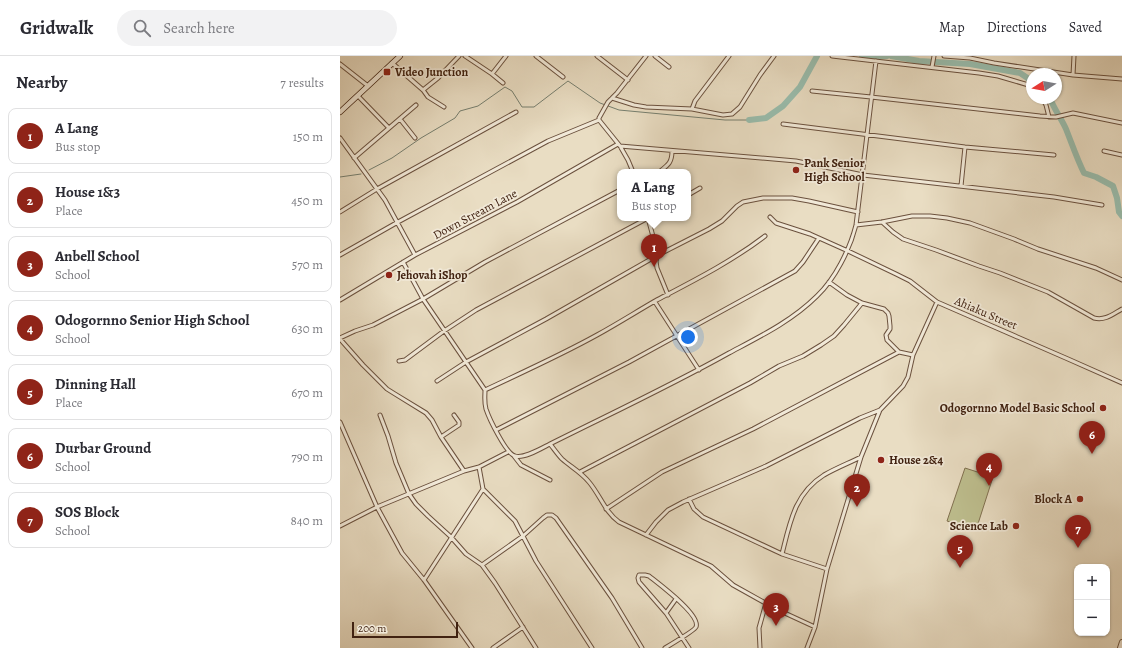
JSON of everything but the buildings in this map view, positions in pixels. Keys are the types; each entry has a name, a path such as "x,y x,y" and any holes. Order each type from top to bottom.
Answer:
{"main road":[{"path":"340,112 395,58"}],"street":[{"path":"423,90 438,78 459,56"},
{"path":"465,56 503,83"},
{"path":"492,74 506,56"},
{"path":"536,56 563,77"},
{"path":"597,56 628,80"},
{"path":"340,255 548,141 598,120 608,102 628,80 646,56"},
{"path":"655,56 669,67"},
{"path":"692,109 695,101 729,56"},
{"path":"612,98 640,106 692,109 723,115 732,114 736,111 774,56"},
{"path":"832,56 932,66 998,76 1026,84"},
{"path":"944,56 970,58 1073,76 1122,79"},
{"path":"1073,76 1074,56"},
{"path":"932,66 934,57"},
{"path":"395,58 428,97 444,107"},
{"path":"514,456 527,455 699,370 787,320 819,295 848,251 853,239 858,212 876,61"},
{"path":"340,64 368,86"},
{"path":"812,91 871,96 1049,117 1073,113 1122,123"},
{"path":"358,96 389,128"},
{"path":"1045,104 1049,117"},
{"path":"354,158 416,105"},
{"path":"340,212 377,189 516,112"},
{"path":"400,119 415,138"},
{"path":"598,120 619,145 632,169"},
{"path":"783,124 966,147 1054,155"},
{"path":"340,138 377,189 398,222 415,255"},
{"path":"619,145 672,151 796,161 862,175 1054,197 1102,205"},
{"name":"Down Stream Lane","path":"340,300 415,255 517,202 619,145"},
{"path":"961,186 966,147"},
{"path":"663,169 671,162 672,151"},
{"path":"1104,151 1122,155"},
{"path":"691,193 700,188"},
{"path":"464,471 426,413 387,389 340,339 355,331 373,325 423,299 479,265 617,192"},
{"path":"437,381 466,362 546,319 658,255 709,229 722,221 743,202 755,199 778,197 792,198 858,212"},
{"path":"856,225 912,216 947,218 970,223 1096,268 1122,280"},
{"name":"Ahiaku Street","path":"770,217 776,223 800,230 819,238 910,281 937,302 1068,358 1122,383"},
{"path":"399,361 405,360 444,331 476,310 642,221"},
{"path":"649,221 658,255 656,261 657,268 668,295"},
{"path":"882,222 893,232 903,238 1048,292 1094,318 1104,318 1122,309"},
{"path":"485,390 544,363 597,335 712,271 747,250 765,236"},
{"path":"496,430 629,362 795,271 819,238"},
{"path":"403,262 423,299 485,390 488,415 508,452 514,456 521,465 550,480"},
{"path":"829,282 862,303 884,309 888,313 890,326 890,329 886,335 887,340 899,352 913,356"},
{"path":"655,302 699,370"},
{"path":"807,648 815,627 828,569 861,457 880,410 903,386 908,377 913,356 937,302"},
{"path":"580,472 750,384 778,366 803,356 834,336 862,303"},
{"path":"606,509 662,472 753,429 899,352"},
{"path":"646,535 668,510 689,499 766,466 860,418 880,410"},
{"path":"380,415 396,463 409,494 416,504 451,537 466,554 482,565 496,583 536,648"},
{"path":"441,437 459,425 459,422 454,415"},
{"path":"340,422 377,508 402,553 424,580 472,648"},
{"path":"550,444 562,459 580,472 594,489 610,515 619,522 711,566 733,585 815,627"},
{"path":"340,526 409,494 464,471 479,467 508,452"},
{"path":"782,554 794,511 807,489 824,475 861,457"},
{"path":"479,467 483,488 514,521 536,561 592,648"},
{"path":"424,580 483,488"},
{"path":"689,499 694,509 703,517 782,554 828,569"},
{"path":"482,565 547,516 552,515 556,518 612,598 642,648"},
{"path":"665,648 682,637 694,630 696,627 696,622 693,616 676,599 649,576 639,575 639,582 666,613 682,637 690,648"},
{"path":"666,613 676,599"},
{"path":"760,648 759,628 766,603"},
{"path":"493,648 523,627"},
{"path":"1120,648 1122,642"}],"green space":[{"path":"965,468 993,477 976,530 947,521"}],"waterway":[{"path":"749,120 766,118 783,106 800,87 817,56"},
{"path":"862,56 887,56"},
{"path":"891,56 919,61 970,64 1020,73 1026,77"},
{"path":"369,170 392,158 421,138 455,118 460,111 478,106 505,87 512,91 522,107 534,107 568,81 600,103 619,110 725,120 749,120"},
{"path":"1052,104 1066,129 1084,173 1096,177 1113,186 1119,212 1122,216"},
{"path":"340,177 361,174"}],"place":[{"name":"Video Junction","path":"387,72"},
{"name":"Pank Senior High School","path":"796,170"},
{"name":"A Lang","path":"654,267"},
{"name":"Jehovah iShop","path":"389,275"},
{"name":"Odogornno Model Basic School","path":"1103,408"},
{"name":"Durbar Ground","path":"1092,454"},
{"name":"House 2&4","path":"881,460"},
{"name":"Odogornno Senior High School","path":"989,486"},
{"name":"Block A","path":"1080,499"},
{"name":"House 1&3","path":"857,507"},
{"name":"Science Lab","path":"1016,526"},
{"name":"SOS Block","path":"1078,548"},
{"name":"Dinning Hall","path":"960,568"},
{"name":"Anbell School","path":"776,626"}]}
